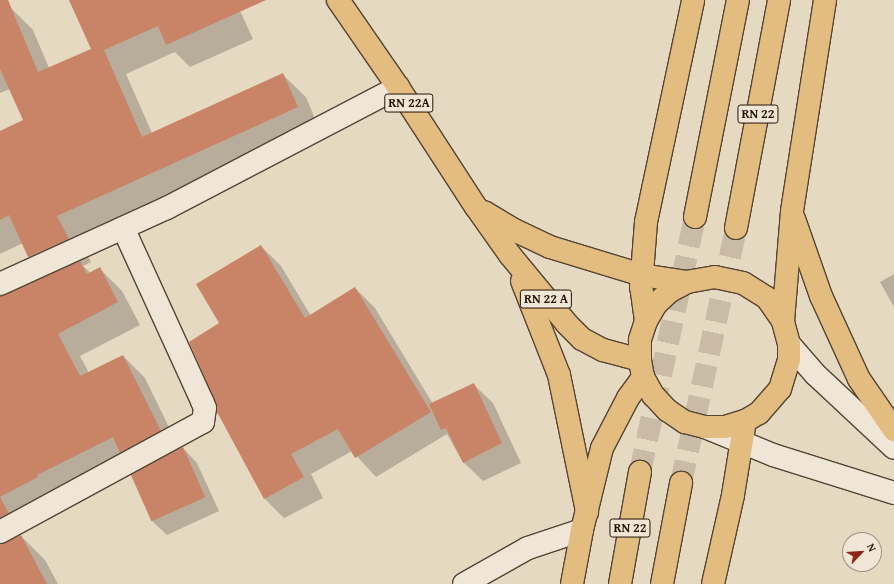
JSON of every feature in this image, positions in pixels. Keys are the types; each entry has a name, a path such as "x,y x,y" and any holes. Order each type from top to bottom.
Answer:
{"main road":[{"name":"RN 22A","path":"338,0 398,87 476,207"},
{"path":"646,321 642,275 646,222 651,188 693,0"},
{"name":"RN 22","path":"694,217 738,0"},
{"name":"RN 22","path":"736,228 779,0"},
{"path":"713,584 744,432 780,389 789,359 789,344 783,321 792,211 825,0"},
{"path":"476,207 512,229 550,246 642,275 687,282"},
{"name":"RN 22 A","path":"476,207 510,255 567,324 582,339 641,368"},
{"path":"792,211 821,296 859,379 894,430"},
{"path":"510,255 559,375 585,521"},
{"path":"705,427 685,422 667,410 653,395 641,368 640,340 646,321 661,300 670,291 687,282 715,277 743,283 767,298 783,321"},
{"path":"572,584 602,448 628,398 641,368"},
{"name":"RN 22","path":"620,584 640,472"},
{"name":"RN 22","path":"662,584 681,482"}],"street":[{"path":"0,284 167,208 398,87"},
{"path":"0,532 199,426 205,417 202,401 123,228"},
{"path":"789,344 815,374 894,448"},
{"path":"705,427 744,432 786,460 894,493"},
{"path":"464,584 528,548 585,521"}],"building":[{"path":"0,0 8,0 38,72 91,49 69,0 266,0 166,45 158,26 104,50 142,137 283,73 298,107 57,216 69,239 28,257 9,215 0,220 0,131 23,120 0,69"},
{"path":"261,245 305,318 355,287 431,412 355,458 338,429 291,454 304,477 264,499 217,412 216,403 189,342 219,323 196,284"},
{"path":"80,261 87,274 100,267 118,302 58,334 80,376 123,355 161,431 120,453 113,437 37,475 38,477 0,497 0,296"},
{"path":"474,383 502,443 463,463 446,428 441,430 429,404"},
{"path":"183,447 205,497 151,521 129,471"},
{"path":"0,497 9,513 0,518"},
{"path":"21,535 47,584 0,584 0,544"}],"tunnel":[{"path":"640,472 695,217"},
{"path":"681,483 736,228"}]}
